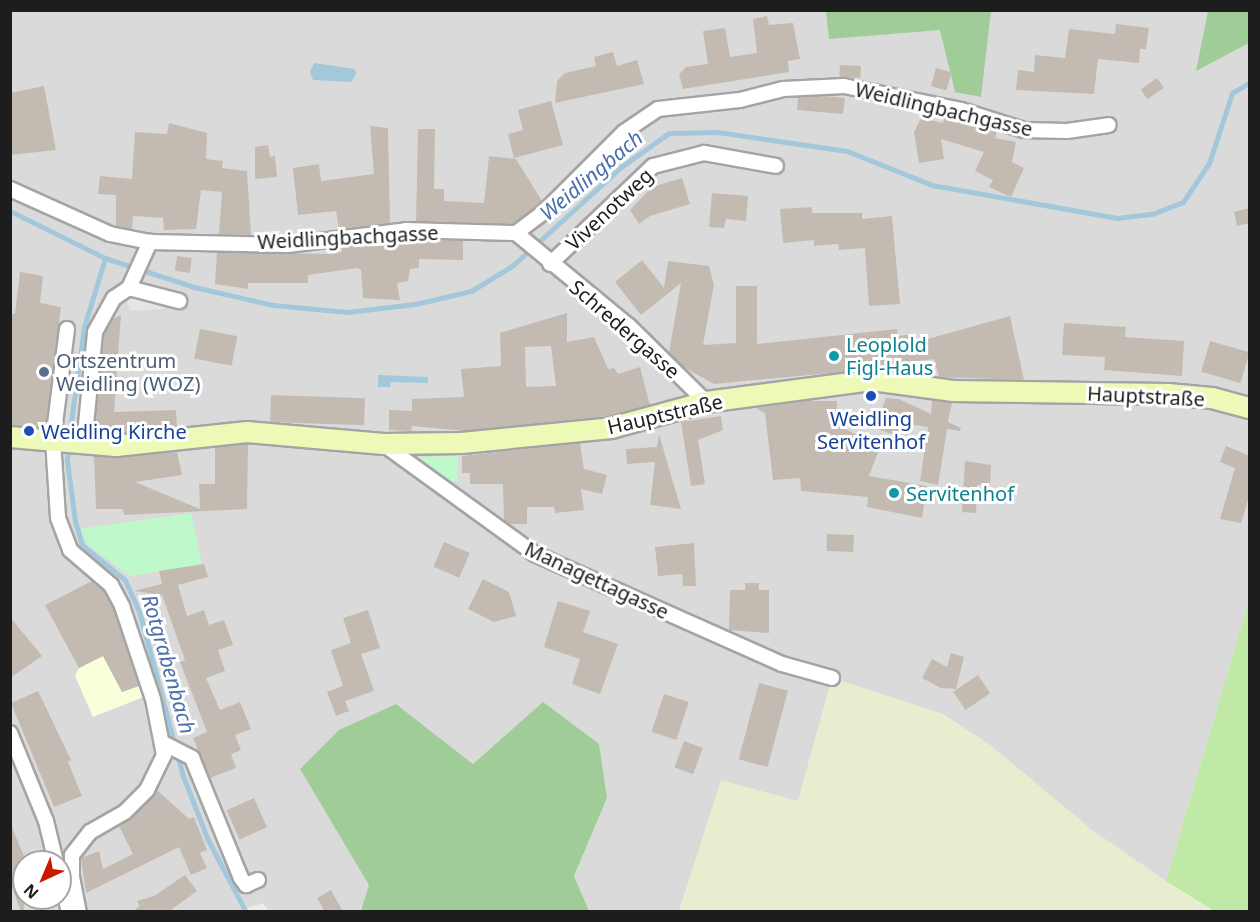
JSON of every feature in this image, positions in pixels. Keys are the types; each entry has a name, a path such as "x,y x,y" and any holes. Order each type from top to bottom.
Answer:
{"main road":[{"name":"Hauptstraße","path":"10,437 116,446 248,432 382,444 462,443 611,428 706,402 873,380 953,391 1168,394 1212,398 1250,408"}],"street":[{"name":"Weidlingbachgasse","path":"10,189 110,234 150,242 288,245 406,230 521,238 624,132 658,110 740,100 783,89 844,87 961,110 1024,130 1067,131 1109,125"},
{"name":"Vivenotweg","path":"546,261 653,166 704,153 776,166"},
{"name":"Schredergasse","path":"521,238 546,261 629,326 706,402"},
{"path":"79,912 72,876 72,855 90,832 125,812 147,790 164,755 163,742 135,636 111,585 77,559 63,534 56,498 95,332 114,298 131,283 150,242"},
{"path":"131,283 179,301"},
{"path":"67,329 69,443"},
{"name":"Managettagasse","path":"382,444 416,472 535,554 782,664 832,678"},
{"path":"10,733 46,821 53,850"},
{"path":"163,742 192,758 241,878 246,885 258,880"}],"shaded area":[{"path":"10,11 1249,11 1249,600 1166,881 1093,831 990,745 943,714 832,678 798,801 721,781 679,911 589,911 574,876 607,798 543,703 473,764 396,704 300,768 370,885 361,911 269,911 263,903 235,912 11,911"},
{"path":"159,298 164,309 131,311 126,299"},
{"path":"103,656 122,692 142,685 146,696 93,717 75,676 79,668"},
{"path":"832,678 942,714 990,745 1093,831 1210,911 679,912 721,780 798,801"}],"green space":[{"path":"826,11 991,11 981,97 955,92 940,30 829,39"},
{"path":"1208,11 1249,11 1249,43 1196,71"},
{"path":"458,456 457,481 438,482 415,465 415,457"},
{"path":"191,513 202,564 130,576 88,545 80,529"},
{"path":"1249,600 1249,911 1214,911 1166,881"},
{"path":"543,702 599,744 607,798 574,876 589,911 361,911 369,885 300,769 339,730 396,704 473,764"}],"water":[{"path":"314,63 355,69 356,74 351,82 313,80 310,72"},
{"path":"378,375 428,377 428,383 391,382 390,387 378,387"}],"building":[{"path":"767,16 769,25 793,23 800,59 788,61 789,72 683,89 679,74 686,67 708,64 703,31 725,28 730,57 757,53 753,19"},
{"path":"1116,24 1149,28 1146,49 1140,49 1139,63 1098,59 1094,94 1016,90 1018,70 1034,72 1035,55 1065,58 1069,29 1115,34"},
{"path":"613,52 617,66 637,60 644,84 555,103 557,81 565,73 596,66 594,57"},
{"path":"840,65 861,66 860,78 839,77"},
{"path":"936,68 951,72 947,90 931,86"},
{"path":"1157,78 1164,88 1147,99 1141,89"},
{"path":"44,86 56,150 10,155 10,93"},
{"path":"798,97 845,98 843,114 797,110"},
{"path":"551,101 563,145 514,158 508,134 523,130 518,110"},
{"path":"945,116 997,131 995,138 1016,142 1012,162 1024,168 1011,197 989,187 993,180 975,171 984,152 941,139 944,159 919,163 914,132 921,118 943,123"},
{"path":"169,123 207,133 206,159 223,161 222,168 247,171 251,235 219,234 222,192 201,190 196,229 164,230 163,218 133,216 132,229 116,226 116,195 98,194 100,176 132,179 135,132 167,134"},
{"path":"370,126 388,128 390,223 339,229 336,211 298,215 293,168 319,164 321,181 374,174"},
{"path":"418,129 435,129 434,189 444,189 444,201 484,203 489,156 516,159 542,201 513,224 416,221"},
{"path":"268,145 270,157 275,156 277,177 255,179 255,147"},
{"path":"682,178 690,204 650,216 639,224 630,210 652,187"},
{"path":"712,193 748,196 746,221 726,219 724,228 709,227"},
{"path":"812,207 812,213 862,213 862,219 892,216 900,304 869,306 865,248 839,250 838,244 814,246 814,240 783,243 780,209"},
{"path":"1250,208 1250,223 1237,226 1234,212"},
{"path":"416,239 463,241 463,260 419,259 419,268 410,269 408,281 397,283 400,300 363,298 361,270 357,268 308,275 308,283 248,283 248,289 215,284 217,252 328,254 342,252 341,247"},
{"path":"177,256 192,258 190,273 175,271"},
{"path":"642,260 664,288 668,261 709,266 714,285 703,345 736,343 736,286 757,286 757,344 897,329 898,336 912,334 913,343 1010,316 1024,380 939,377 934,359 894,364 894,367 714,384 685,368 669,353 681,283 641,315 615,282"},
{"path":"20,272 43,276 40,303 61,307 45,428 10,425 10,313 15,314"},
{"path":"567,313 567,342 594,337 608,369 614,368 618,374 640,367 650,405 609,416 465,431 412,426 411,431 389,430 389,410 412,411 412,399 464,397 461,369 501,366 500,333","holes":["551,346 556,386 526,387 525,347"]},
{"path":"121,315 114,412 176,410 177,427 116,434 94,432 104,335 113,319"},
{"path":"1064,323 1126,327 1125,337 1184,341 1182,376 1104,370 1105,357 1062,355"},
{"path":"200,329 237,336 232,366 194,358"},
{"path":"1210,341 1249,352 1241,383 1201,372"},
{"path":"271,395 365,398 364,425 270,422"},
{"path":"886,398 899,399 931,414 932,400 952,403 948,422 961,428 960,431 947,429 938,485 920,481 928,427 902,423 897,436 875,428"},
{"path":"806,401 837,401 836,424 880,447 869,476 927,486 922,518 867,507 868,497 801,491 800,478 773,480 765,413 756,408"},
{"path":"721,416 723,430 698,440 705,484 691,486 681,422"},
{"path":"659,434 681,509 650,505 655,462 627,464 626,449 657,447"},
{"path":"580,443 584,469 607,475 602,494 581,489 584,510 555,513 554,507 527,507 527,524 510,524 504,520 503,484 470,484 470,473 462,473 462,456"},
{"path":"248,444 247,509 124,515 123,509 96,509 94,456 117,458 177,452 182,475 135,482 200,509 199,484 215,484 215,447"},
{"path":"1226,446 1250,456 1250,494 1241,523 1220,519 1235,468 1220,462"},
{"path":"965,461 991,465 990,485 977,485 976,513 962,512"},
{"path":"827,534 854,535 853,552 826,551"},
{"path":"444,542 470,553 459,578 433,567"},
{"path":"694,543 696,586 683,586 682,574 658,576 655,547"},
{"path":"204,564 208,577 178,585 187,616 204,610 209,625 224,620 233,645 218,650 225,671 206,678 220,710 240,702 251,729 235,735 241,750 231,754 236,768 210,778 193,738 207,732 180,662 185,660 162,595 134,591 162,584 159,571"},
{"path":"483,579 509,592 516,616 494,622 468,609"},
{"path":"92,581 104,591 114,610 139,686 122,692 103,656 79,668 45,605"},
{"path":"745,583 759,583 759,590 769,590 769,633 729,630 730,590 745,590"},
{"path":"558,601 590,611 583,632 618,644 600,694 572,684 580,659 544,647"},
{"path":"368,610 380,648 361,654 374,691 345,701 349,711 336,716 327,692 343,686 331,650 351,643 343,618"},
{"path":"10,617 42,656 10,678"},
{"path":"951,653 964,657 956,689 941,688 922,678 932,659 947,667"},
{"path":"978,675 990,693 965,710 953,692"},
{"path":"759,683 788,691 768,767 739,759"},
{"path":"38,691 71,760 68,762 82,796 54,807 11,703"},
{"path":"664,694 689,702 676,740 652,732"},
{"path":"684,741 703,748 693,774 674,767"},
{"path":"157,790 189,819 194,817 207,850 200,853 207,868 191,875 179,847 86,893 81,858 99,851 103,869 133,854 119,826 131,818"},
{"path":"254,798 267,827 240,839 227,810"},
{"path":"10,823 21,850 12,850 12,887 10,882"},
{"path":"185,875 197,891 168,912 132,912 140,906 137,901 154,896"},
{"path":"331,890 343,912 325,912 317,898"}],"waterway":[{"name":"Weidlingbach","path":"10,211 105,258 194,287 273,305 348,312 415,304 471,291 512,266 621,167 669,133 717,132 847,151 932,185 1117,218 1152,214 1183,202 1209,163 1232,93 1250,82"},
{"name":"Rotgrabenbach","path":"105,258 84,327 71,422 67,461 75,521 82,545 125,580 139,611 183,776 208,840 246,912"}],"place":[{"name":"Leoplold Figl-Haus","path":"834,356"},
{"name":"Ortszentrum Weidling (WOZ)","path":"44,372"},
{"name":"Weidling Servitenhof","path":"871,396"},
{"name":"Weidling Kirche","path":"29,431"},
{"name":"Servitenhof","path":"894,493"}]}
